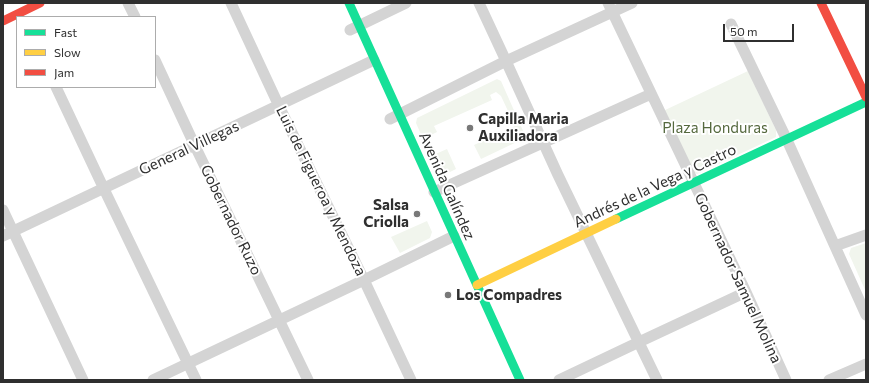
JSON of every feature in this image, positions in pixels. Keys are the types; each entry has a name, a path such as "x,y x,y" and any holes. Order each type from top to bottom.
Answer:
{"main road":[{"path":"3,21 20,11 40,3"},
{"name":"Avenida Galíndez","path":"349,3 352,29 393,118 434,192 448,239 476,285 520,380"},
{"path":"821,3 866,97"},
{"name":"Andrés de la Vega y Castro","path":"476,285 866,102"}],"street":[{"path":"128,3 134,16"},
{"name":"Luis de Figueroa y Mendoza","path":"231,3 279,106 364,280 410,380"},
{"path":"352,29 406,3"},
{"path":"479,3 543,142 657,380"},
{"path":"393,118 611,8 632,3"},
{"name":"Gobernador Samuel Molina","path":"611,8 746,292 786,380"},
{"path":"731,24 787,140 866,315"},
{"name":"Gobernador Ruzo","path":"156,62 308,380"},
{"name":"General Villegas","path":"3,236 368,63"},
{"path":"56,88 196,380"},
{"path":"434,192 651,94"},
{"path":"3,210 83,380"},
{"path":"835,246 866,235"},
{"path":"153,380 448,239"},
{"path":"559,380 746,292"},
{"path":"829,380 866,364"}],"green space":[{"name":"Plaza Honduras","path":"748,71 776,130 776,137 697,174 692,171 663,111"},
{"path":"497,79 501,81 524,133 523,139 481,159 474,145 515,126 501,96 496,92 490,95 492,100 434,126 437,132 423,139 416,123 417,118"},
{"path":"447,149 456,169 442,176 439,174 431,156"},
{"path":"427,221 432,232 430,238 400,253 391,237"},
{"path":"866,243 866,292 849,254 851,248"}],"traffic: fast":[{"path":"349,3 520,380"},
{"path":"616,219 866,102"}],"traffic: slow":[{"path":"477,285 616,219"}],"traffic: jam":[{"path":"3,21 40,3"},
{"path":"821,3 866,97"}],"place":[{"name":"Capilla Maria Auxiliadora","path":"470,128"},
{"name":"Salsa Criolla","path":"417,214"},
{"name":"Los Compadres","path":"448,295"}]}
